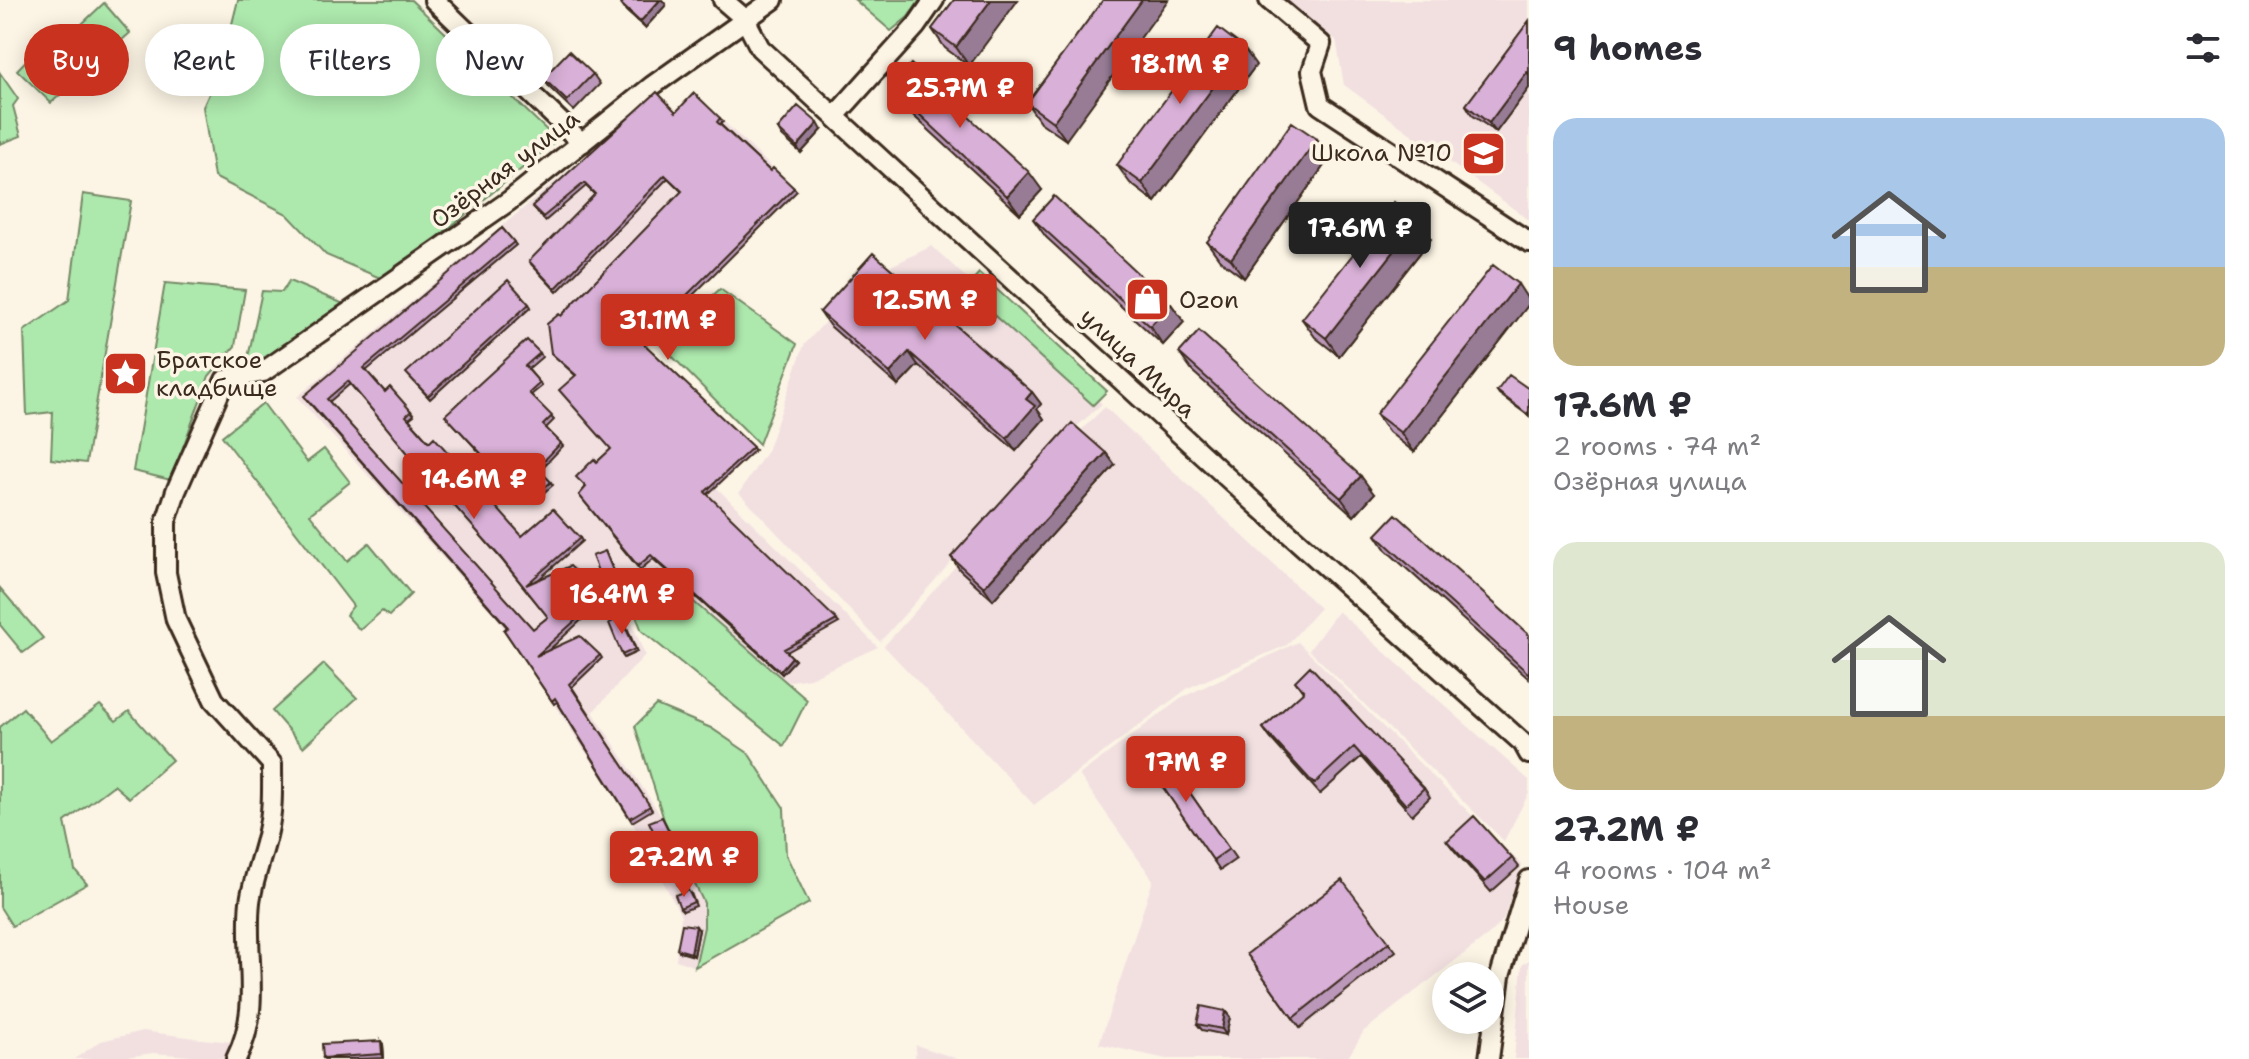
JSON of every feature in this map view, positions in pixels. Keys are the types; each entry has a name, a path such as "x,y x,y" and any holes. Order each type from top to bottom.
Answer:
{"street":[{"path":"434,0 582,143"},
{"name":"улица Мира","path":"723,0 745,19 760,48 1255,503 1523,743 1529,754"},
{"name":"Озёрная улица","path":"236,1059 243,1045 252,1007 250,903 269,829 272,764 214,700 176,620 166,573 166,522 176,491 225,380 263,372 509,201 652,86 773,0"},
{"path":"835,116 916,26 934,0"},
{"path":"1269,0 1321,44 1312,71 1320,105 1529,242"},
{"path":"1489,1059 1500,976 1529,880"}],"shaded area":[{"name":"Школа №10","path":"1285,0 1529,0 1529,220 1344,85 1336,40"},
{"path":"659,95 680,116 697,96 797,191 644,345 755,450 717,488 878,647 810,678 780,683 676,587 629,616 645,655 593,712 664,820 704,903 704,927 695,967 676,960 681,916 632,822 497,618 297,397"},
{"path":"932,246 1102,404 1053,448 880,642 739,493 767,451 804,345 864,279"},
{"path":"1105,407 1320,608 1287,645 1188,688 1034,805 884,646 1056,454"},
{"path":"1338,611 1529,780 1529,793 1504,841 1309,650"},
{"path":"1298,642 1522,865 1503,920 1453,962 1432,962 1432,979 1364,1031 1347,1059 1166,1059 1099,1044 1153,880 1079,775 1183,697"},
{"path":"1529,960 1529,1059 1514,1059 1522,965"},
{"path":"143,1031 232,1042 224,1059 153,1053 114,1059 74,1059 101,1041"},
{"path":"916,1045 958,1059 915,1059"}],"green space":[{"path":"238,0 411,0 436,24 436,96 511,96 557,140 385,280 326,255 287,214 214,177 203,107 208,96 264,96 264,24 232,24"},
{"path":"855,0 920,0 908,17 891,31"},
{"path":"104,3 122,24 82,24"},
{"path":"24,63 24,77 17,70"},
{"path":"0,73 18,99 13,106 21,136 0,144"},
{"path":"44,96 59,96 51,103"},
{"path":"83,194 131,201 86,463 51,459 53,412 27,415 24,331 69,300"},
{"path":"979,273 1107,391 1093,405 965,289"},
{"path":"289,281 344,304 275,354 230,377 249,353 262,291 282,292"},
{"path":"165,283 245,290 235,346 209,376 171,480 133,471"},
{"path":"720,289 797,344 759,444 659,343"},
{"path":"263,403 307,462 324,449 350,482 310,514 347,561 369,543 411,594 389,616 382,611 360,630 346,615 353,606 222,436"},
{"path":"658,571 807,700 784,746 642,631 626,591"},
{"path":"0,588 43,638 23,653 0,625"},
{"path":"324,664 357,698 303,747 272,711"},
{"path":"100,705 116,721 129,711 172,760 129,798 114,785 65,822 75,870 87,884 12,926 0,907 0,727 23,708 51,741"},
{"path":"656,705 711,728 748,753 784,808 786,855 809,903 695,967 704,927 704,903 664,820 635,726"}],"building":[{"path":"625,0 660,0 640,22 621,4"},
{"path":"954,0 991,0 956,47 932,29"},
{"path":"1103,0 1142,0 1053,122 1027,103"},
{"path":"1529,21 1529,74 1527,72 1489,123 1466,105"},
{"path":"1218,28 1243,47 1142,183 1117,165"},
{"path":"569,51 593,74 567,101 553,88 553,68"},
{"path":"911,64 1029,172 1007,196 890,87"},
{"path":"657,92 676,112 694,93 720,118 717,122 770,171 773,168 794,188 641,341 753,447 705,492 837,620 784,649 792,657 780,671 651,555 638,566 579,495 586,487 576,477 594,459 597,462 611,449 559,390 576,375 551,353 547,324 559,314 561,316 682,191 665,175 555,289 529,261 595,194 584,183 543,217 532,206"},
{"path":"798,106 818,123 797,147 778,129"},
{"path":"1292,122 1317,139 1231,259 1207,242"},
{"path":"1054,196 1171,304 1150,326 1033,219"},
{"path":"1394,202 1418,221 1326,338 1302,319"},
{"path":"502,228 514,242 364,368 385,392 390,387 411,411 406,416 429,442 434,437 522,536 553,509 580,538 526,585 570,566 591,586 578,601 587,610 536,656 580,636 600,655 569,684 650,806 630,818 555,698 552,701 504,630 508,627 304,396","holes":["348,381 500,557 548,617 533,629 327,399"]},
{"path":"873,253 1032,392 1026,399 1035,406 1007,438 909,352 890,373 820,312"},
{"path":"1493,265 1518,284 1401,433 1376,414"},
{"path":"508,280 529,304 428,396 406,373"},
{"path":"1199,331 1361,476 1341,498 1179,353"},
{"path":"527,340 540,353 525,366 540,383 529,393 552,416 543,425 561,443 537,468 551,482 538,493 514,469 504,478 445,415"},
{"path":"1509,375 1529,389 1527,414 1497,391"},
{"path":"1072,423 1106,453 984,587 951,557"},
{"path":"1396,514 1529,635 1529,674 1376,535"},
{"path":"605,551 618,583 605,589 592,556"},
{"path":"621,617 635,649 622,655 609,623"},
{"path":"1310,666 1424,788 1406,805 1354,747 1314,784 1263,728 1304,691 1295,681"},
{"path":"1158,747 1229,849 1213,860 1143,758"},
{"path":"1474,816 1512,858 1485,882 1447,841"},
{"path":"662,817 690,880 678,885 649,822"},
{"path":"1342,880 1389,942 1293,1018 1247,954"},
{"path":"688,890 694,902 680,908 675,895"},
{"path":"682,924 696,926 691,953 677,949"},
{"path":"1201,1006 1225,1011 1222,1029 1197,1024"},
{"path":"381,1041 382,1054 323,1058 322,1044"}],"place":[{"name":"Школа №10","path":"1483,153"},
{"name":"Ozon","path":"1148,300"},
{"name":"Братское кладбище","path":"125,374"}]}
